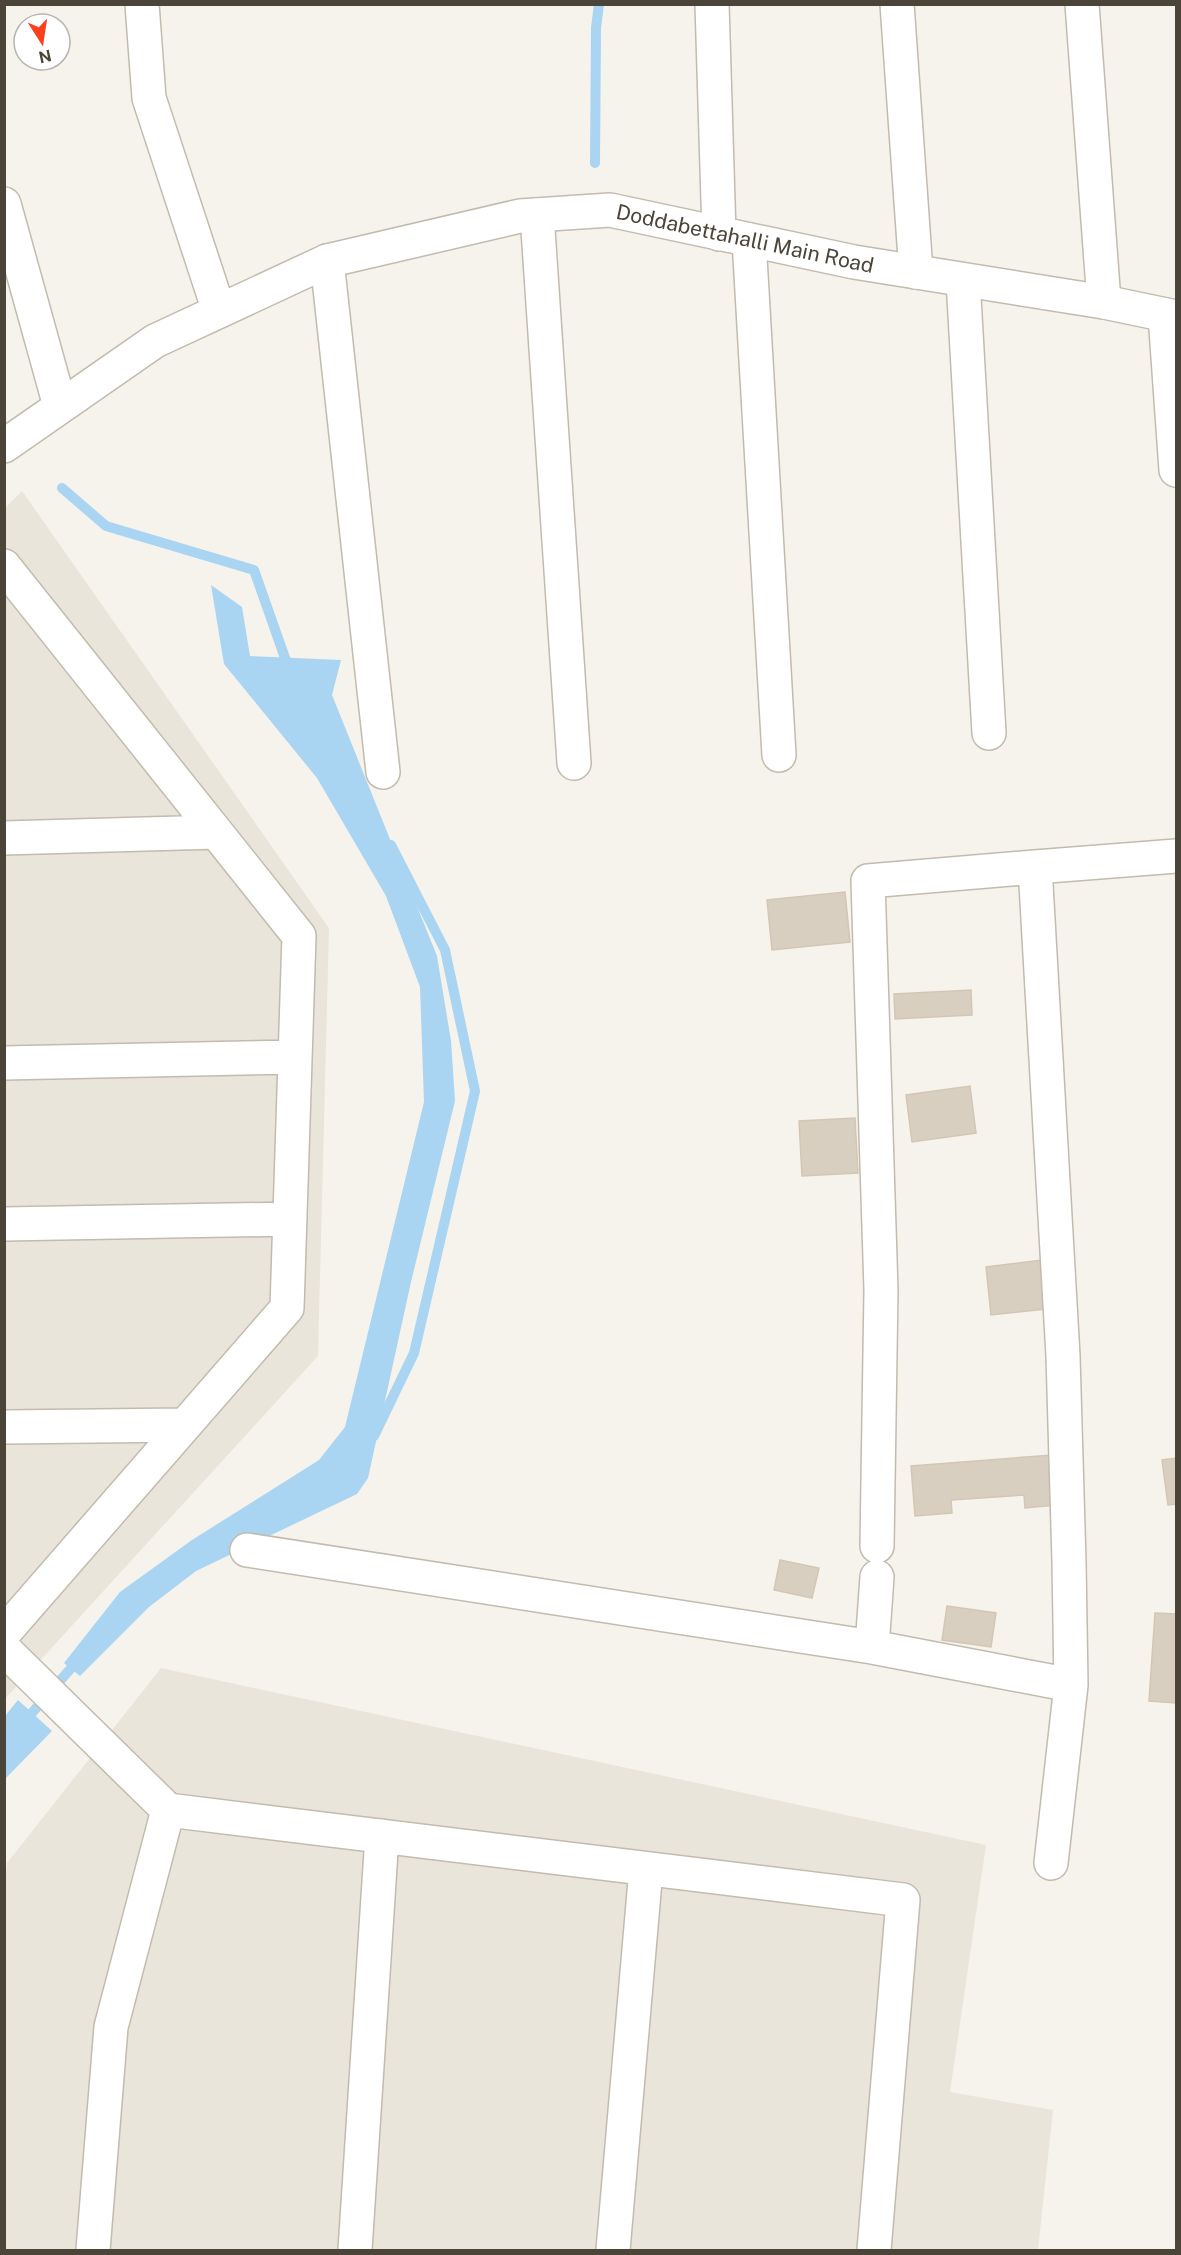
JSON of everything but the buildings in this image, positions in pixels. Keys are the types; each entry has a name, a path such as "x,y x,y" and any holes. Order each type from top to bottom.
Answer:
{"street":[{"path":"142,4 149,98 219,311"},
{"path":"712,4 779,755"},
{"path":"897,4 916,272"},
{"path":"1082,4 1104,302"},
{"path":"4,204 60,406"},
{"name":"Doddabettahalli Main Road","path":"4,446 154,340 327,261 520,216 610,210 854,262 1104,302 1171,316"},
{"path":"537,215 574,763"},
{"path":"327,261 383,771"},
{"path":"963,280 989,733"},
{"path":"1171,316 1176,470"},
{"path":"4,566 299,936 287,1308 9,1622"},
{"path":"4,838 216,832"},
{"path":"877,1545 881,1290 868,880 1176,855"},
{"path":"1035,867 1063,1356 1071,1685 1051,1863"},
{"path":"4,1063 295,1057"},
{"path":"4,1224 290,1219"},
{"path":"4,1427 185,1425"},
{"path":"247,1550 872,1647 1071,1685"},
{"path":"872,1647 877,1577"},
{"path":"4,1649 168,1810 903,1900 874,2250"},
{"path":"93,2250 111,2027 168,1810"},
{"path":"355,2250 382,1836"},
{"path":"613,2250 646,1869"}],"shaded area":[{"path":"22,491 329,928 318,1356 5,1699 4,509"},
{"path":"161,1668 986,1845 950,2092 1053,2110 1038,2250 5,2250 4,1900 7,1863"}],"water":[{"path":"211,585 242,607 250,656 341,660 332,695 437,956 451,1041 455,1101 411,1282 368,1478 357,1494 196,1571 149,1607 80,1676 64,1663 120,1592 192,1540 319,1460 345,1427 424,1102 420,987 386,896 317,778 224,664"},
{"path":"18,1700 52,1731 5,1779 5,1716"}],"waterway":[{"path":"595,163 596,28 599,4"},
{"path":"62,488 106,526 254,570 285,658 292,670"},
{"path":"374,1436 414,1353 475,1091 445,950 391,845"},
{"path":"24,1722 79,1659"}]}
